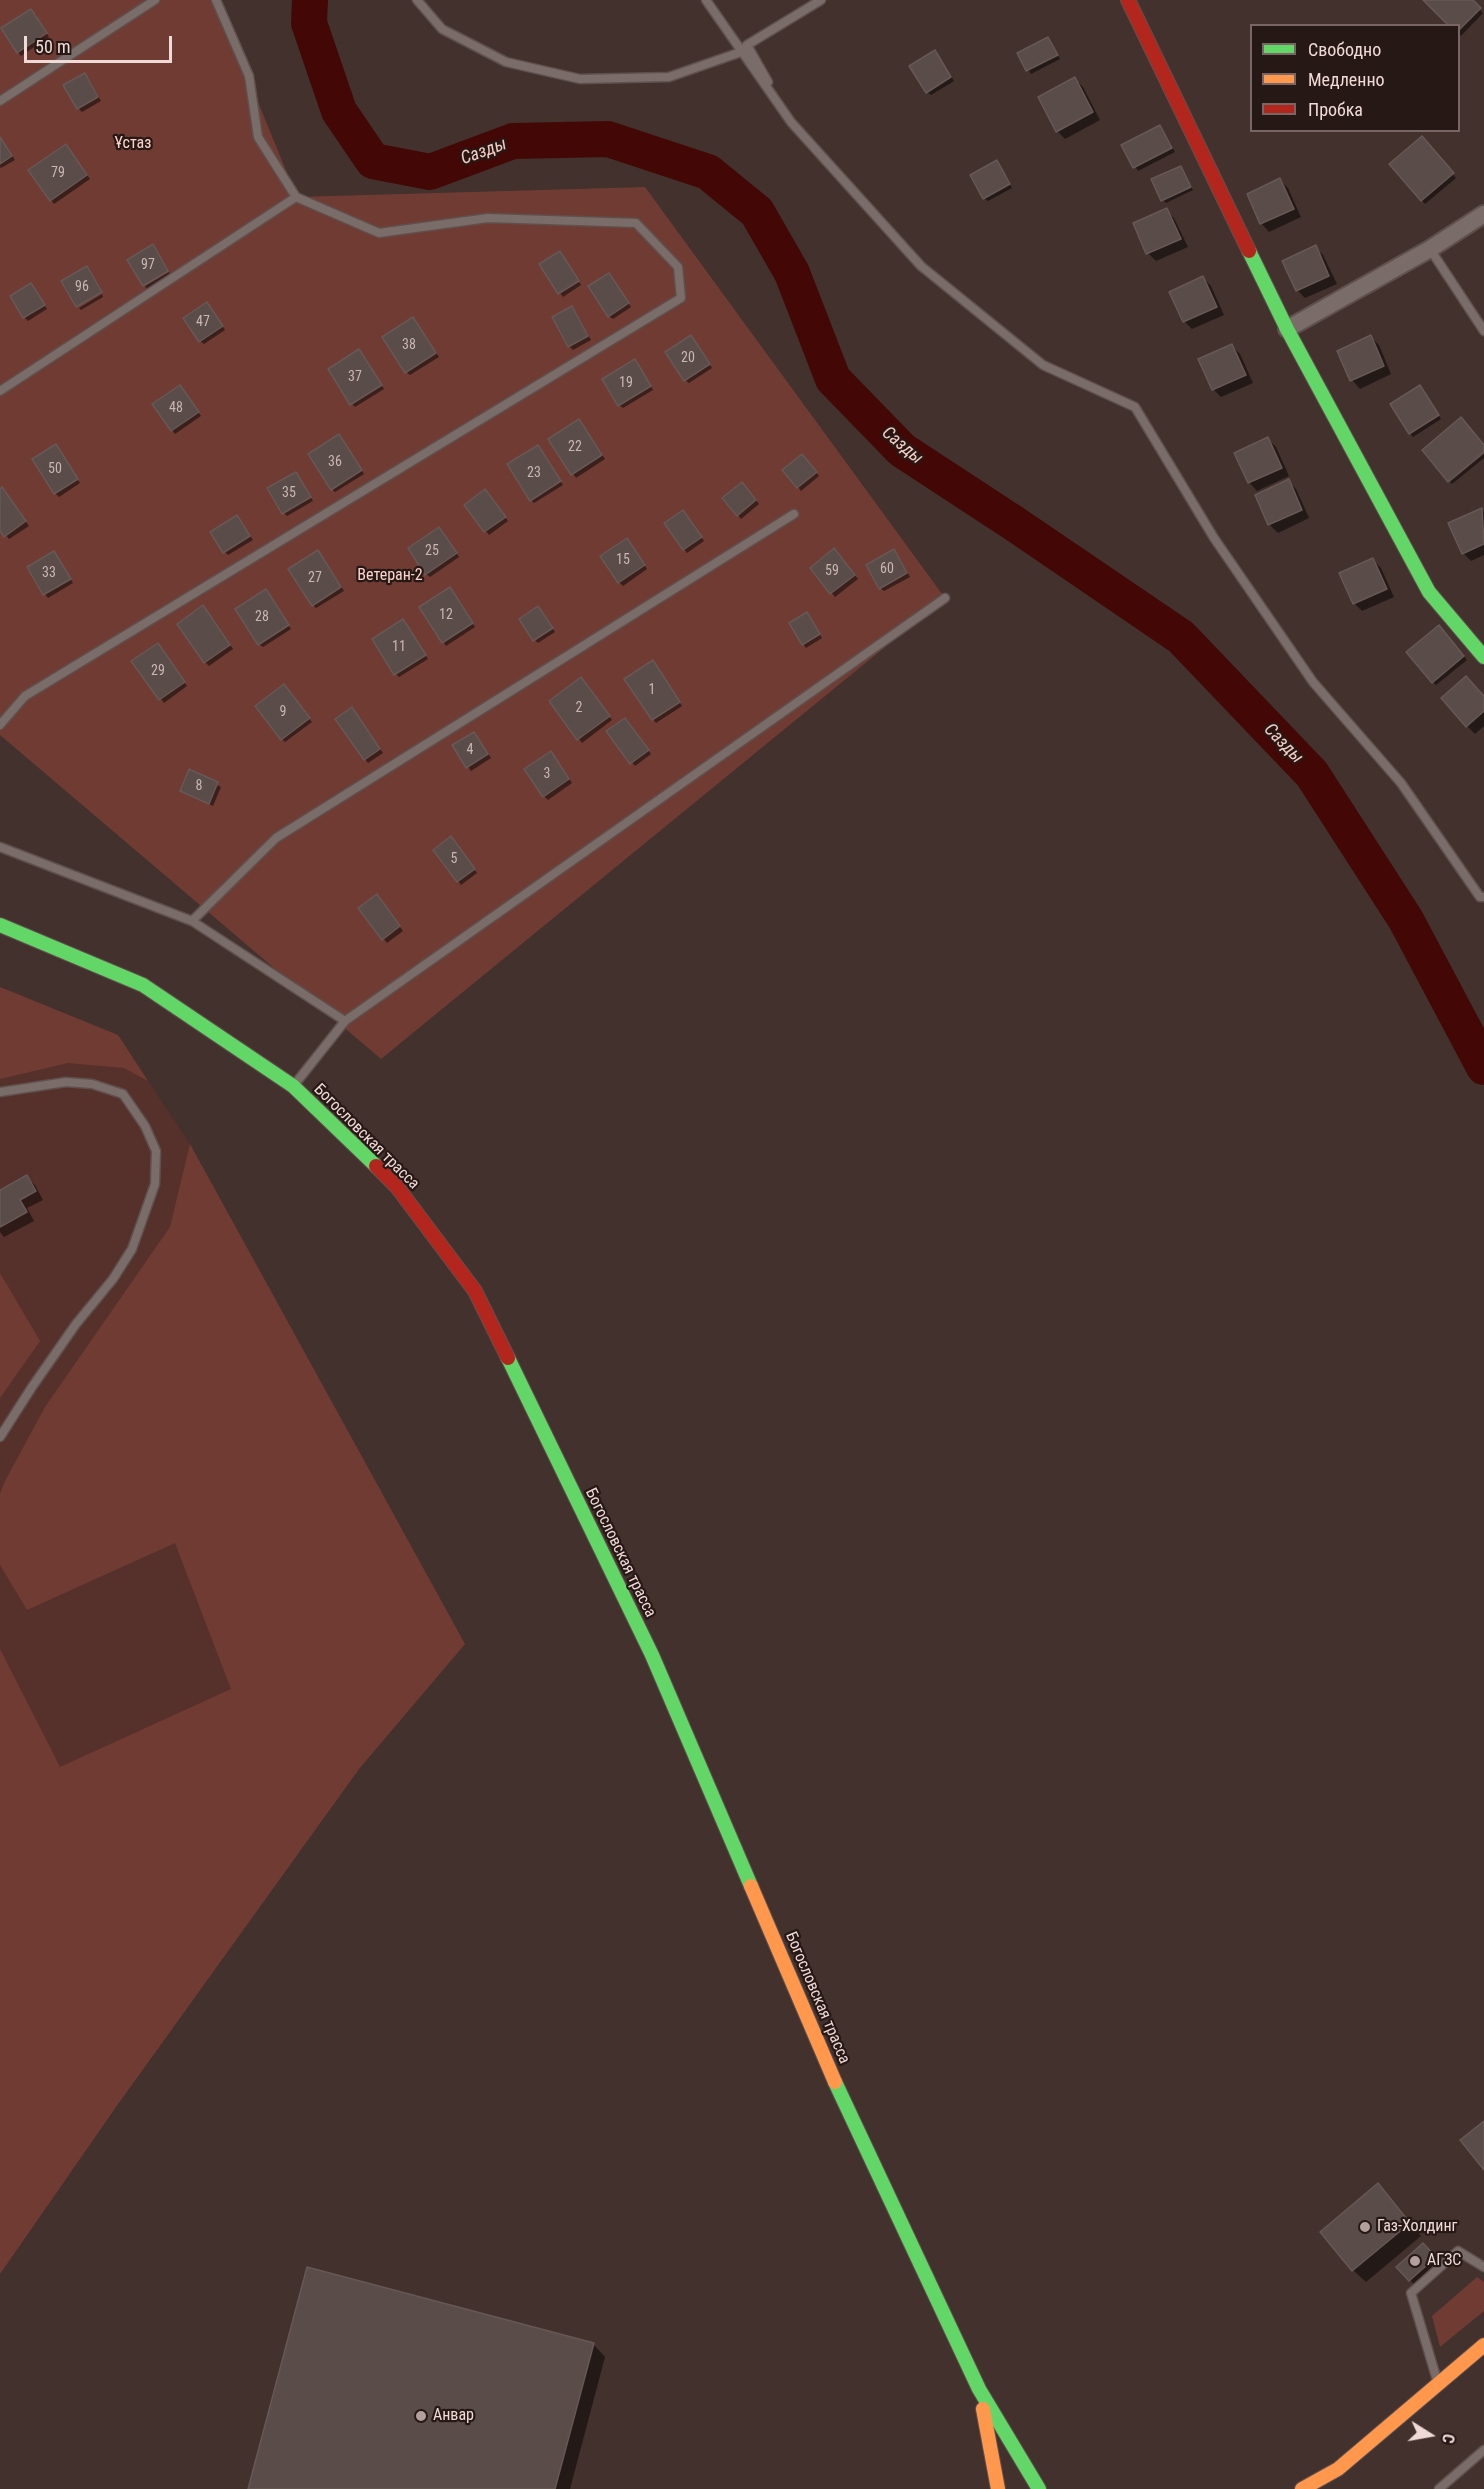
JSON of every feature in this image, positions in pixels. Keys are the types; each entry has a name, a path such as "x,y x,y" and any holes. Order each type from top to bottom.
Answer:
{"main road":[{"path":"1128,0 1287,329 1429,592 1484,657"},
{"name":"Богословская трасса","path":"0,925 143,985 293,1086 397,1187 475,1291 652,1655 857,2132 979,2389"},
{"path":"1302,2489 1338,2469 1484,2345"},
{"path":"979,2389 998,2489"},
{"path":"979,2389 1038,2489"},
{"path":"1325,2489 1338,2469"}],"street":[{"path":"1287,329 1430,249 1484,214"}],"lane":[{"path":"0,101 155,0"},
{"path":"0,724 26,696 681,298 678,267 636,223 488,218 379,233 296,197 258,137 249,76 216,0"},
{"path":"417,0 442,29 506,62 580,79 669,77 744,48 821,0"},
{"path":"706,0 744,48 791,122 921,266 1043,365 1136,407 1214,538 1313,682 1401,783 1480,897 1484,897"},
{"path":"0,391 296,197"},
{"path":"1430,249 1484,332"},
{"path":"192,921 276,838 794,514"},
{"path":"293,1086 345,1021 945,598"},
{"path":"0,847 192,921 345,1021"},
{"path":"0,1092 66,1082 92,1084 123,1094 145,1126 156,1151 155,1184 132,1249 113,1279 63,1342 0,1437"},
{"path":"1438,2384 1410,2293 1458,2251 1484,2267"},
{"path":"1439,2489 1484,2451"}],"shaded area":[{"path":"0,987 118,1035 190,1144 465,1644 359,1769 116,2107 0,2274"}],"green space":[{"name":"Ветеран-2","path":"0,0 216,0 297,197 645,187 945,598 381,1059 0,735"},
{"path":"0,987 118,1035 148,1081 124,1068 68,1063 0,1079"},
{"path":"190,1144 465,1644 359,1769 116,2107 0,2274 0,1649 60,1767 231,1689 175,1543 27,1610 0,1565 0,1494 4,1483 45,1407 170,1227"},
{"path":"0,1273 40,1341 0,1398"},
{"path":"1477,2277 1484,2282 1484,2311 1440,2347 1432,2316"}],"building":[{"path":"1423,0 1473,0 1481,8 1460,29 1460,24 1447,24"},
{"path":"31,9 47,33 17,53 1,28"},
{"path":"1048,37 1058,55 1026,71 1017,53"},
{"path":"935,50 951,77 926,93 909,66"},
{"path":"85,73 98,97 77,109 63,85"},
{"path":"1075,77 1093,112 1056,132 1038,97"},
{"path":"1160,125 1172,148 1133,168 1121,145"},
{"path":"1422,136 1454,173 1421,201 1389,164"},
{"path":"0,137 12,156 0,164"},
{"path":"66,144 87,175 50,201 28,170"},
{"path":"997,160 1010,184 983,199 970,175"},
{"path":"1181,166 1191,187 1161,201 1151,179"},
{"path":"1280,178 1294,209 1260,224 1247,194"},
{"path":"1167,208 1181,239 1146,254 1133,223"},
{"path":"153,244 168,271 143,286 127,260"},
{"path":"1316,245 1329,276 1296,291 1282,261"},
{"path":"560,251 579,281 558,294 539,264"},
{"path":"87,266 102,292 76,307 61,281"},
{"path":"609,273 629,303 608,317 588,286"},
{"path":"1203,276 1217,307 1183,322 1169,292"},
{"path":"31,283 45,305 23,318 10,296"},
{"path":"207,302 223,326 199,342 183,318"},
{"path":"572,306 588,336 568,347 552,317"},
{"path":"413,317 436,353 405,373 382,337"},
{"path":"691,335 710,364 684,381 665,352"},
{"path":"1371,335 1384,366 1350,381 1337,351"},
{"path":"1232,344 1246,375 1212,390 1198,359"},
{"path":"359,349 382,385 350,405 328,369"},
{"path":"635,359 651,386 618,406 602,379"},
{"path":"180,385 199,412 171,431 152,404"},
{"path":"1420,385 1439,415 1409,434 1390,404"},
{"path":"1461,417 1484,445 1484,452 1448,482 1422,450"},
{"path":"579,419 602,455 571,475 548,439"},
{"path":"339,434 362,470 331,490 308,454"},
{"path":"1268,437 1282,468 1248,483 1234,453"},
{"path":"56,444 78,479 54,494 32,459"},
{"path":"538,445 561,481 530,501 507,464"},
{"path":"802,454 817,472 797,488 782,470"},
{"path":"296,472 311,497 282,514 267,488"},
{"path":"1289,479 1302,510 1268,525 1255,495"},
{"path":"742,482 756,500 737,516 722,498"},
{"path":"2,487 26,521 4,537 0,531 0,489"},
{"path":"485,489 506,517 484,532 464,505"},
{"path":"1482,508 1484,544 1462,554 1448,523"},
{"path":"683,510 702,537 683,550 664,523"},
{"path":"237,515 250,536 223,553 210,532"},
{"path":"439,527 457,553 425,575 408,548"},
{"path":"627,538 645,565 618,583 600,556"},
{"path":"834,548 855,575 830,594 810,568"},
{"path":"894,549 907,573 879,589 866,565"},
{"path":"318,550 341,587 312,606 288,569"},
{"path":"54,551 71,579 43,595 27,567"},
{"path":"1373,558 1387,589 1353,604 1339,573"},
{"path":"450,587 473,623 442,643 419,607"},
{"path":"266,589 289,625 258,645 235,609"},
{"path":"203,605 230,645 204,663 177,624"},
{"path":"538,606 553,628 533,641 519,619"},
{"path":"807,612 820,634 802,645 789,623"},
{"path":"403,619 426,655 394,675 372,639"},
{"path":"1439,625 1464,656 1432,683 1406,652"},
{"path":"158,643 185,682 159,700 131,661"},
{"path":"653,660 680,702 652,720 624,679"},
{"path":"1466,676 1484,696 1484,711 1466,727 1441,698"},
{"path":"581,677 610,716 577,740 549,701"},
{"path":"284,684 310,718 281,740 255,706"},
{"path":"352,707 380,749 364,760 335,719"},
{"path":"625,718 649,750 630,764 606,731"},
{"path":"474,732 488,754 466,768 452,745"},
{"path":"551,751 569,779 543,797 524,769"},
{"path":"189,769 218,782 209,804 180,791"},
{"path":"451,836 475,869 457,882 433,850"},
{"path":"377,894 400,926 382,940 358,908"},
{"path":"27,1175 36,1191 20,1200 27,1212 0,1227 0,1190"},
{"path":"1484,2121 1484,2170 1460,2140"},
{"name":"Газ-Холдинг","path":"1378,2183 1410,2223 1352,2271 1320,2232"},
{"path":"1423,2243 1436,2257 1409,2281 1396,2267"},
{"name":"Анвар","path":"307,2267 594,2343 555,2489 248,2489"}],"waterway":[{"name":"Сазды","path":"310,0 309,23 339,111 373,161 430,172 513,141 608,139 708,172 757,212 792,273 833,379 902,450 1181,637 1312,774 1406,920 1484,1067"}],"traffic: fast":[{"path":"1249,251 1287,329 1429,592 1484,657"},
{"path":"0,925 143,985 293,1086 376,1166"},
{"path":"508,1358 652,1655 751,1886"},
{"path":"835,2082 979,2389 1039,2489"}],"traffic: slow":[{"path":"751,1886 835,2082"},
{"path":"1302,2489 1338,2469 1484,2345"},
{"path":"983,2409 998,2489"}],"traffic: jam":[{"path":"1128,0 1249,251"},
{"path":"376,1166 397,1187 475,1291 508,1358"}],"place":[{"name":"Газ-Холдинг","path":"1365,2227"},
{"name":"АГЗС","path":"1415,2261"},
{"name":"Анвар","path":"421,2416"}],"park label":[{"name":"Ұстаз","path":"133,144"}]}
